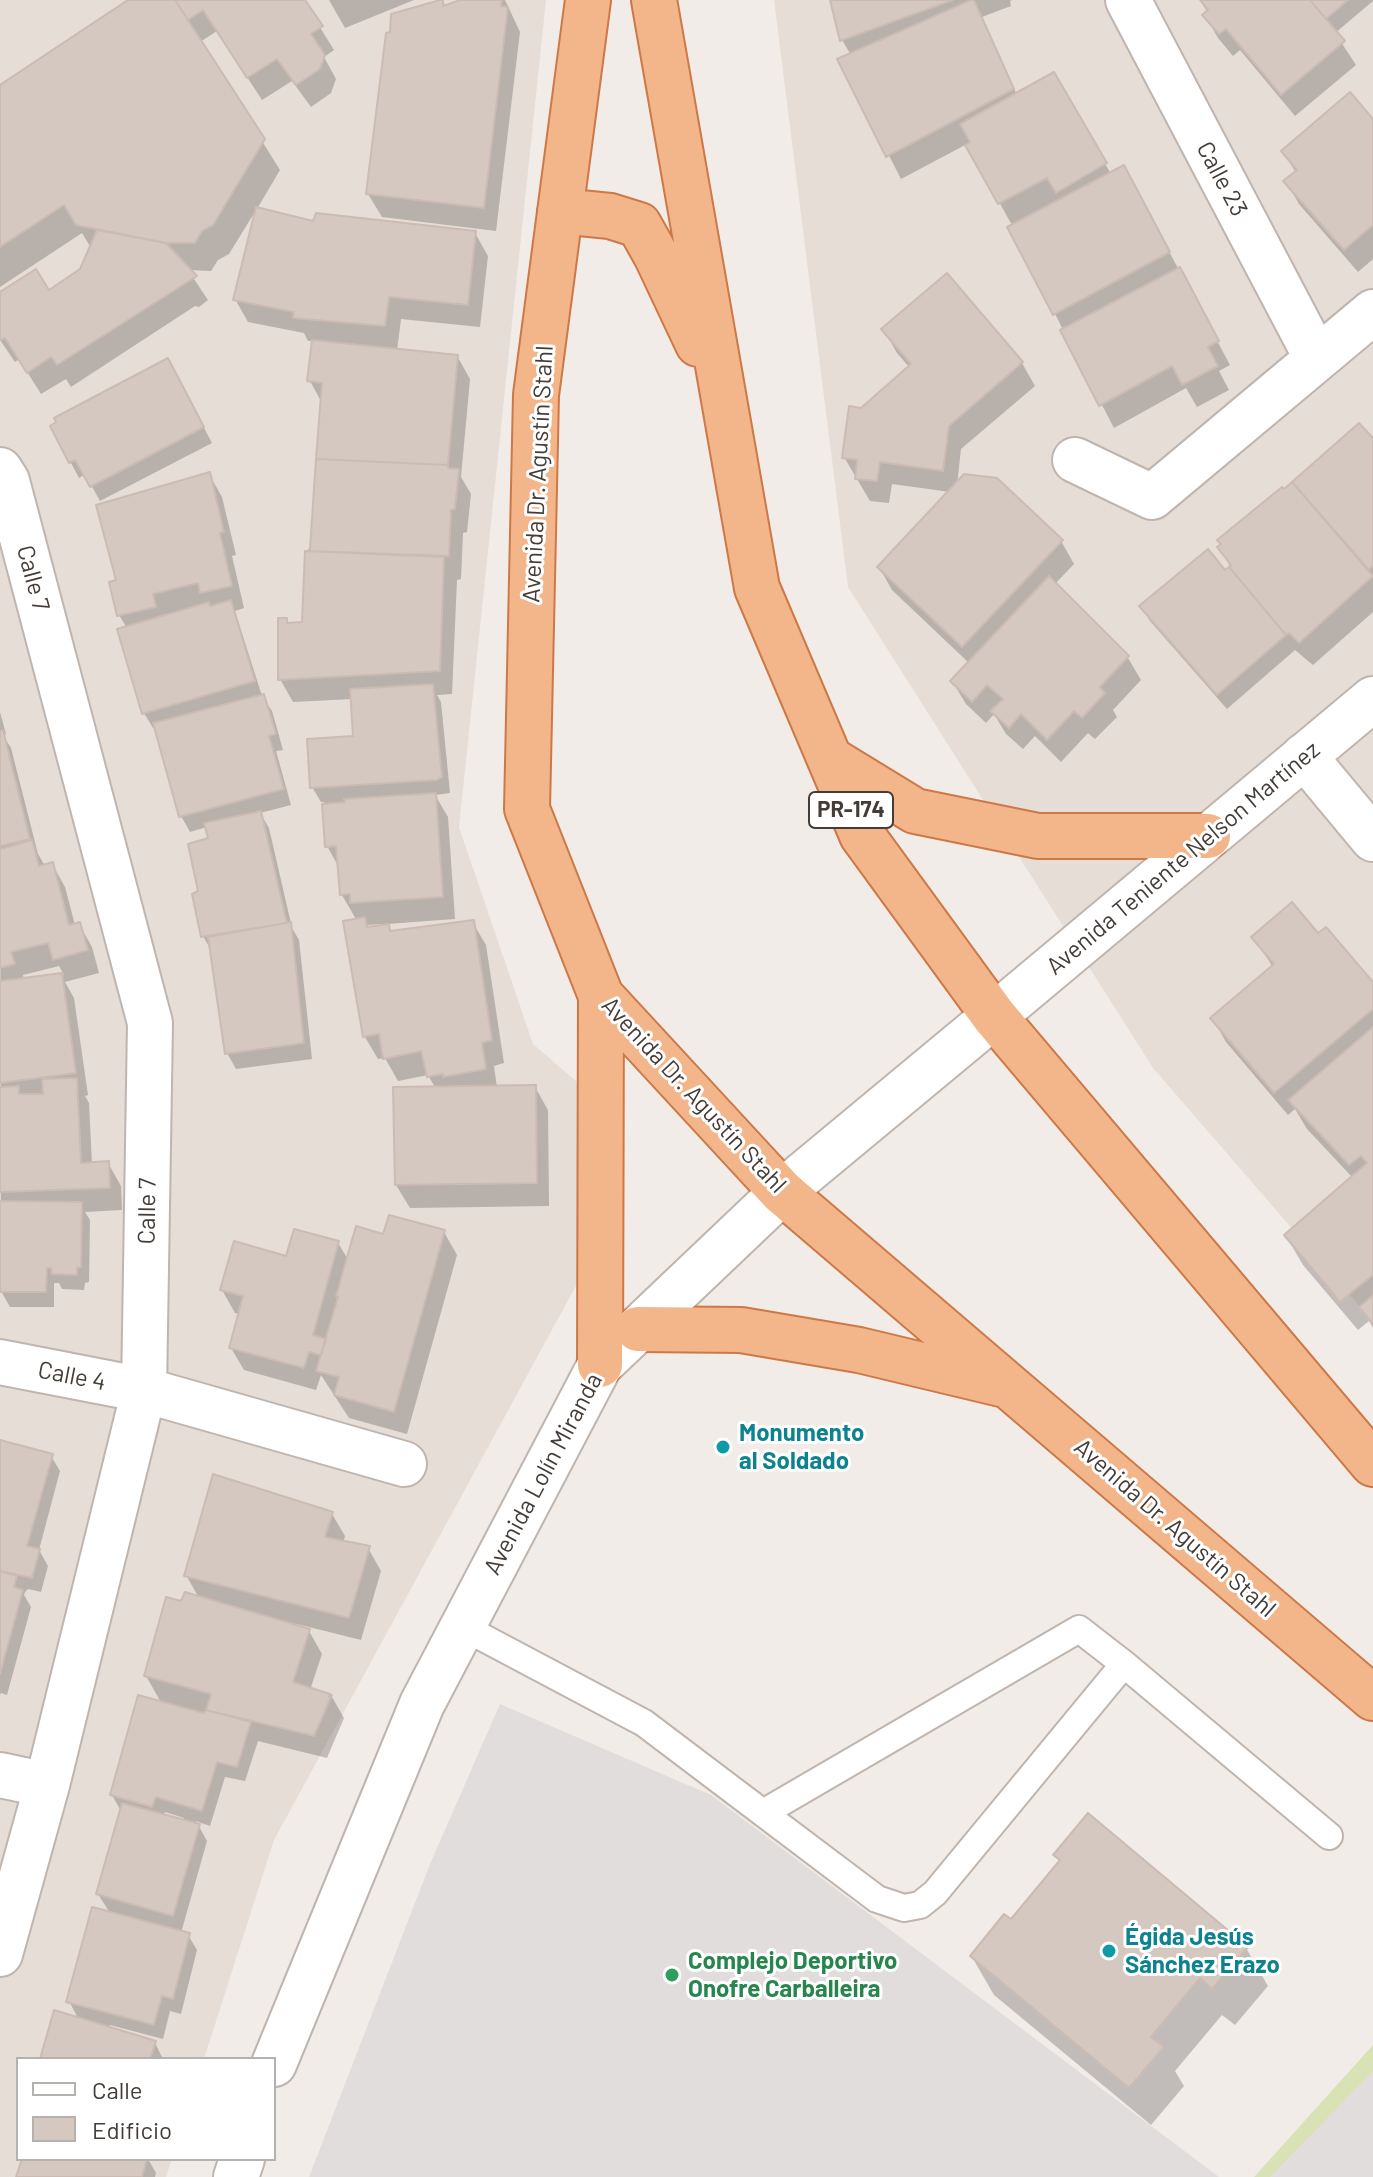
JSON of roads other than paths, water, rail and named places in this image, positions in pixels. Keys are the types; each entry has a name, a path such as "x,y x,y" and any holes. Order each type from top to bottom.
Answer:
{"highway":[{"name":"Avenida Dr. Agustín Stahl","path":"588,0 536,395 527,809 601,996 782,1192 1373,1698"},
{"name":"PR-174","path":"654,0 757,588 862,835 994,1016 1373,1464"},
{"path":"560,211 610,216 639,225 723,397"},
{"path":"830,759 915,811 1023,833 1038,836 1208,836"},
{"path":"600,1365 601,996"},
{"path":"638,1329 741,1330 859,1350 1009,1386"}],"street":[{"name":"Calle 23","path":"1128,0 1317,359"},
{"path":"1075,460 1152,497 1373,312"},
{"name":"Calle 7","path":"0,1954 47,1785 144,1390 150,1023 2,479"},
{"name":"Avenida Teniente Nelson Martínez","path":"994,1016 1373,699"},
{"path":"1304,756 1373,839"},
{"name":"Avenida Lolín Miranda","path":"276,2059 422,1704 600,1365 782,1192 994,1016"},
{"name":"Calle 4","path":"0,1362 144,1390 404,1464"},
{"path":"0,1775 47,1785"}],"lane":[{"path":"463,1627 644,1723 877,1899 904,1908 920,1905 935,1893 1124,1664"},
{"path":"763,1813 1079,1629 1329,1836"}],"place":[{"name":"Monumento al Soldado","path":"723,1447"},
{"name":"Égida Jesús Sánchez Erazo","path":"1109,1951"},
{"name":"Complejo Deportivo Onofre Carballeira","path":"672,1975"}]}
